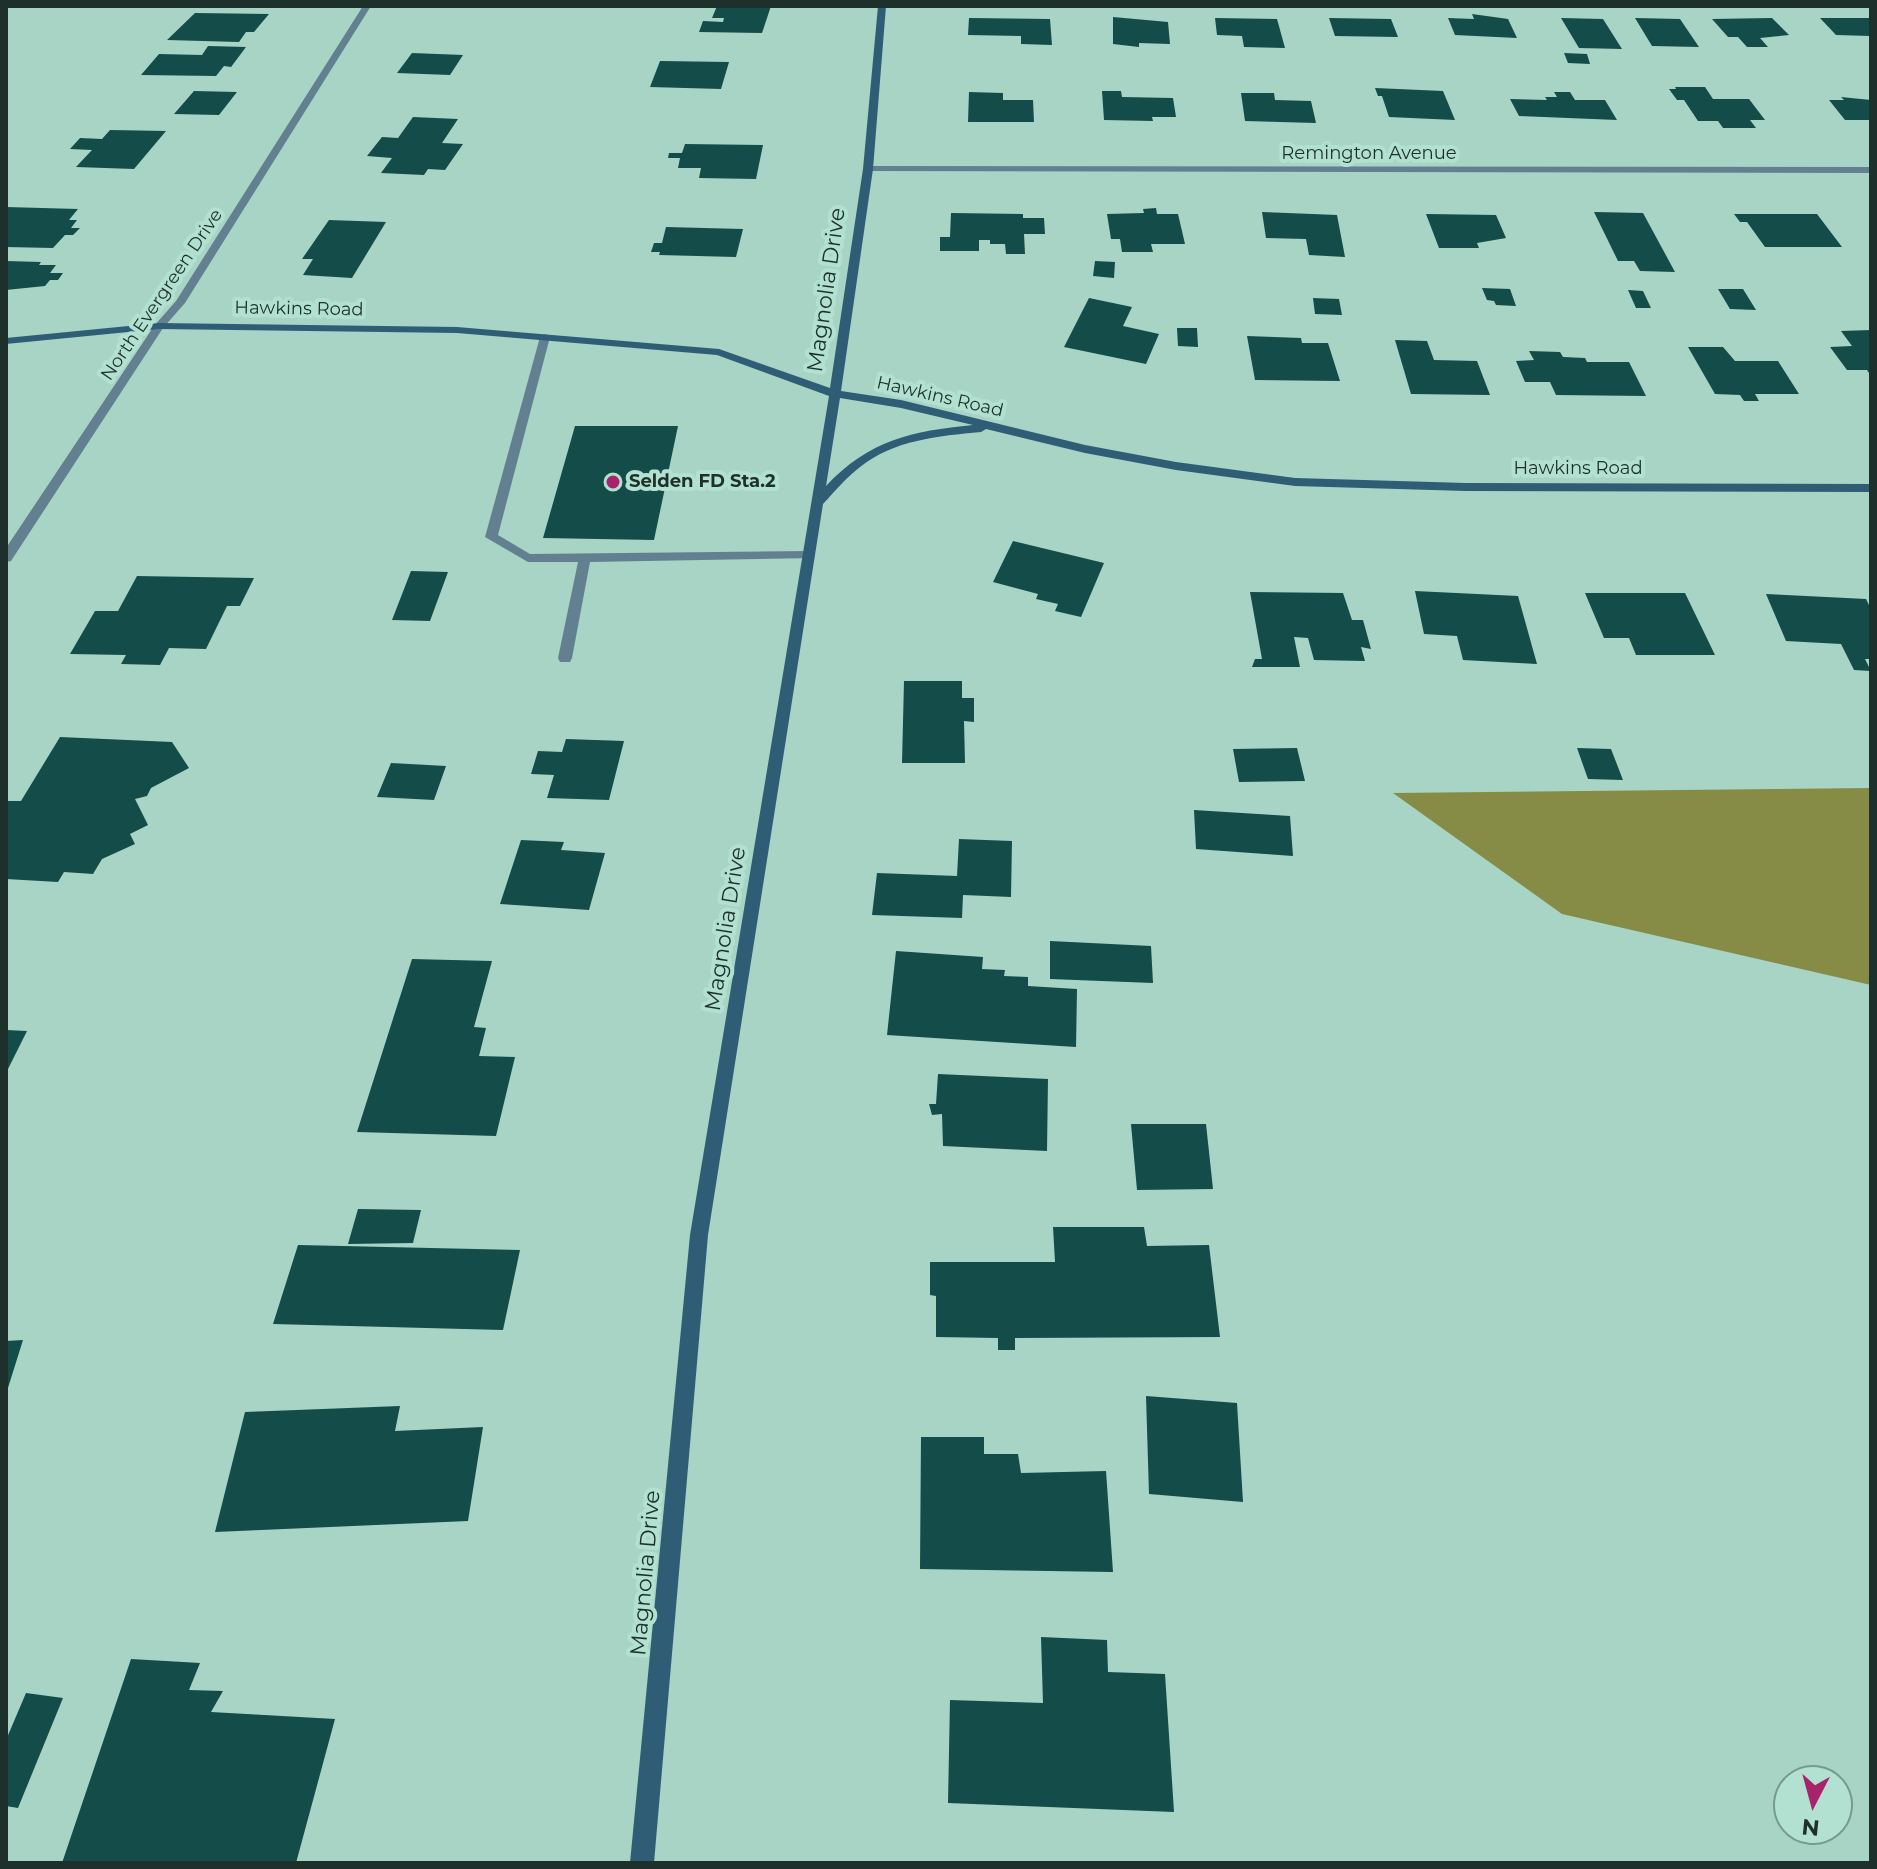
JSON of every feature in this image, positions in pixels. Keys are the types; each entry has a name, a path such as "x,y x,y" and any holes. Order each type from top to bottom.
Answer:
{"street":[{"name":"North Evergreen Drive","path":"6,558 159,326 180,303 367,6"},
{"name":"Magnolia Drive","path":"642,1863 699,1235 835,394 868,169 882,6"},
{"name":"Remington Avenue","path":"868,169 1871,170"},
{"name":"Hawkins Road","path":"6,341 159,326 457,330 719,352 835,394 901,404 991,427 1176,466 1295,482 1466,487 1871,488"},
{"path":"545,337 491,537 528,558 809,555"},
{"path":"818,502 862,460 895,441 931,433 991,427"},
{"path":"565,658 585,557"}],"green space":[{"path":"1871,788 1871,985 1562,914 1393,793"}],"building":[{"path":"717,6 771,6 762,33 699,32 703,21 723,22 724,18 712,18"},
{"path":"195,13 269,14 254,32 246,32 239,42 167,40"},
{"path":"1472,14 1508,19 1517,38 1455,35 1448,18 1474,19"},
{"path":"1113,17 1168,22 1170,44 1139,43 1139,47 1113,44"},
{"path":"969,18 1050,19 1052,45 1021,44 1021,36 968,35"},
{"path":"1215,18 1277,19 1285,48 1244,47 1242,36 1217,35"},
{"path":"1329,18 1391,19 1398,37 1335,36"},
{"path":"1561,18 1603,19 1622,49 1579,48"},
{"path":"1635,18 1680,19 1699,47 1652,46"},
{"path":"1772,18 1789,35 1760,38 1768,47 1747,47 1738,37 1728,37 1712,19"},
{"path":"1820,18 1871,18 1871,36 1836,35"},
{"path":"208,46 246,47 231,67 224,66 216,76 141,75 159,54 202,55"},
{"path":"412,53 463,55 450,75 397,73"},
{"path":"1564,53 1587,54 1590,64 1568,63"},
{"path":"660,61 729,62 721,89 650,87"},
{"path":"1705,87 1713,99 1749,99 1765,120 1750,120 1756,128 1723,128 1718,121 1698,121 1684,100 1677,100 1669,89"},
{"path":"1375,88 1443,91 1455,120 1389,117 1382,96 1378,96"},
{"path":"194,91 237,92 219,115 174,114"},
{"path":"1102,91 1121,91 1122,97 1173,98 1176,117 1152,117 1153,121 1104,120"},
{"path":"969,92 1003,93 1003,100 1033,100 1034,122 968,122"},
{"path":"1554,92 1570,92 1575,100 1605,100 1617,120 1519,116 1510,99 1547,100 1545,97 1557,97"},
{"path":"1241,93 1274,93 1275,100 1311,101 1316,123 1245,121"},
{"path":"1841,97 1871,100 1871,120 1845,120 1829,100 1844,100"},
{"path":"413,117 458,119 442,143 463,144 445,170 428,169 424,175 381,173 392,158 367,156 382,137 398,138"},
{"path":"110,130 166,131 134,169 76,167 92,150 70,149 80,138 102,139"},
{"path":"685,144 763,145 756,179 699,178 701,168 678,168 680,158 668,158 669,153 682,153"},
{"path":"6,207 78,209 69,220 77,220 71,228 80,228 73,235 65,235 53,248 6,247"},
{"path":"1156,208 1157,214 1178,214 1185,244 1151,244 1153,252 1122,252 1120,239 1111,239 1107,214 1144,213 1143,209"},
{"path":"1262,212 1337,215 1345,257 1309,255 1306,239 1266,238"},
{"path":"1594,212 1643,213 1675,272 1640,271 1634,261 1618,261"},
{"path":"951,213 1023,214 1023,218 1044,218 1045,234 1024,234 1025,254 1006,254 1005,244 990,244 990,240 979,240 979,251 940,251 940,237 950,237"},
{"path":"1426,214 1496,215 1506,238 1477,243 1479,248 1439,248"},
{"path":"1734,214 1817,214 1842,247 1765,247 1747,222 1740,222"},
{"path":"329,220 386,222 352,278 303,275 313,259 302,259"},
{"path":"666,227 743,229 736,257 659,255 660,252 651,252 654,243 662,243"},
{"path":"6,261 56,265 50,273 63,273 58,280 50,280 45,286 6,290"},
{"path":"1095,261 1115,262 1114,278 1093,276"},
{"path":"1482,288 1510,289 1516,306 1496,305 1494,301 1487,300"},
{"path":"1718,289 1743,289 1756,310 1730,309"},
{"path":"1628,290 1643,291 1651,308 1636,308"},
{"path":"1089,298 1132,307 1123,326 1159,334 1146,364 1064,347"},
{"path":"1313,298 1339,299 1342,315 1315,314"},
{"path":"1177,328 1197,328 1198,347 1178,346"},
{"path":"1871,330 1871,376 1867,370 1847,370 1830,347 1852,346 1841,331"},
{"path":"1247,336 1301,338 1302,343 1328,343 1340,381 1255,380"},
{"path":"1395,340 1427,341 1434,360 1477,361 1490,395 1411,394"},
{"path":"1688,347 1723,347 1735,361 1778,361 1799,394 1755,394 1759,401 1744,401 1740,395 1715,394"},
{"path":"1529,351 1560,352 1563,357 1585,358 1587,362 1629,362 1646,396 1556,395 1550,382 1525,382 1516,361 1534,360"},
{"name":"Selden FD Sta.2","path":"575,426 678,426 654,540 543,538"},
{"path":"1013,541 1104,563 1081,617 1055,611 1058,604 1036,599 1038,594 993,582"},
{"path":"411,571 448,572 430,621 392,620"},
{"path":"137,576 254,578 240,606 227,606 206,649 169,648 160,665 121,664 126,655 70,654 95,611 118,611"},
{"path":"1415,591 1518,596 1537,664 1463,660 1457,636 1424,634"},
{"path":"1250,592 1343,593 1352,620 1363,620 1371,649 1361,647 1365,661 1314,660 1308,638 1294,637 1300,667 1252,667 1255,659 1262,659"},
{"path":"1585,593 1685,593 1715,655 1636,655 1629,638 1604,638"},
{"path":"1766,594 1866,599 1871,609 1871,659 1865,659 1871,671 1854,670 1841,644 1786,641"},
{"path":"904,681 962,681 962,698 974,698 974,722 964,721 965,763 902,763"},
{"path":"60,737 172,742 189,768 151,788 147,796 135,799 148,825 130,834 135,844 102,859 93,874 64,872 58,882 6,879 6,801 21,801"},
{"path":"566,739 624,741 609,800 547,798 554,775 531,774 538,751 562,752"},
{"path":"1297,748 1305,781 1239,782 1233,749"},
{"path":"1577,748 1611,749 1623,780 1588,779"},
{"path":"391,763 446,766 434,800 377,797"},
{"path":"1194,810 1290,816 1293,856 1196,849"},
{"path":"959,839 1012,841 1011,897 963,895 962,918 872,915 877,873 957,876"},
{"path":"521,840 564,842 561,850 605,853 589,910 500,904"},
{"path":"1050,941 1151,946 1153,983 1050,979"},
{"path":"896,951 983,957 982,969 1005,970 1004,976 1028,977 1028,986 1077,989 1076,1047 887,1035"},
{"path":"412,959 492,961 474,1027 486,1028 479,1056 515,1057 496,1136 357,1132"},
{"path":"6,1030 27,1031 6,1073"},
{"path":"938,1074 1048,1079 1047,1151 943,1146 942,1114 932,1115 929,1104 936,1104"},
{"path":"1131,1124 1206,1124 1213,1189 1137,1190"},
{"path":"358,1209 421,1210 413,1243 348,1244"},
{"path":"1053,1227 1144,1227 1147,1246 1209,1245 1220,1337 1015,1338 1015,1350 998,1350 998,1338 936,1337 936,1296 930,1295 930,1262 1055,1262"},
{"path":"298,1245 520,1250 503,1330 273,1324"},
{"path":"23,1340 7,1391 6,1391 6,1341"},
{"path":"1146,1396 1237,1403 1243,1502 1149,1494"},
{"path":"400,1406 395,1431 483,1427 468,1521 215,1532 245,1412"},
{"path":"921,1437 984,1437 984,1454 1018,1454 1021,1473 1106,1471 1113,1572 920,1569"},
{"path":"1041,1637 1107,1640 1108,1672 1165,1674 1174,1812 948,1803 950,1700 1043,1703"},
{"path":"131,1659 200,1663 189,1690 223,1691 211,1712 335,1719 296,1863 62,1863"},
{"path":"26,1693 63,1698 18,1808 6,1806 6,1740"}],"place":[{"name":"Selden FD Sta.2","path":"613,482"}]}
